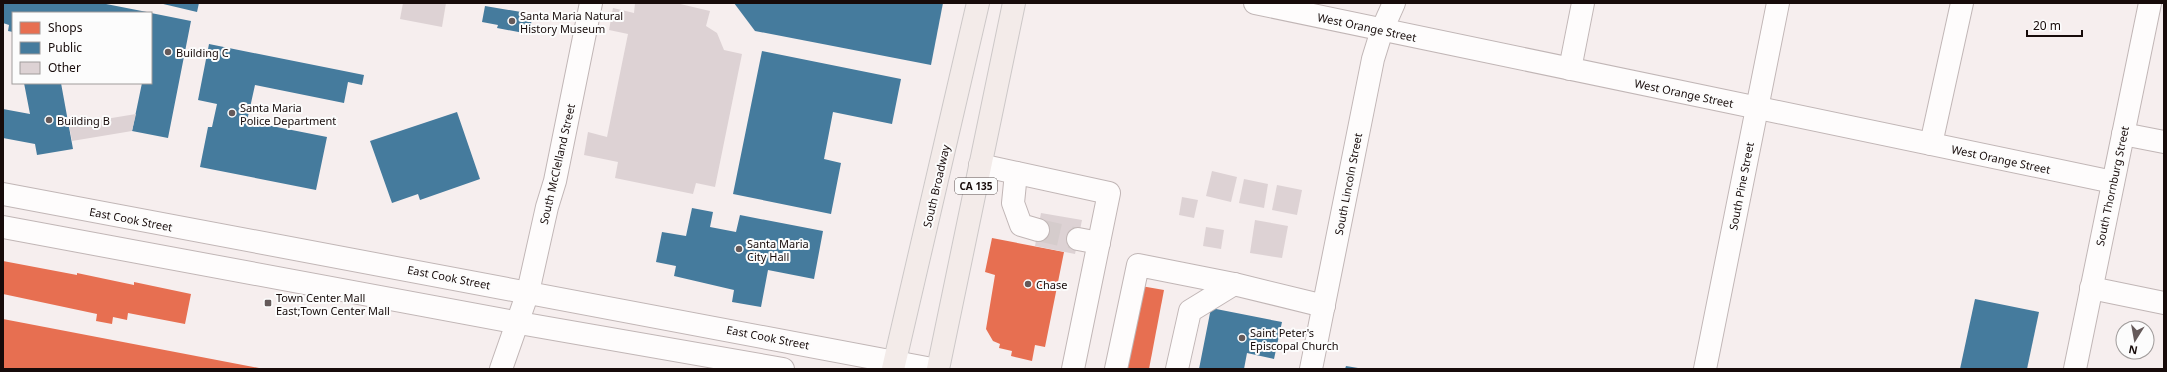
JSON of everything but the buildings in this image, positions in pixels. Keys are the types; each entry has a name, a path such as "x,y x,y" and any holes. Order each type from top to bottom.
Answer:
{"main road":[{"name":"South Broadway","path":"894,365 978,3"},
{"name":"CA 135","path":"938,369 1014,3"}],"street":[{"name":"South McClelland Street","path":"501,369 516,322 528,292 547,207 556,182 591,3"},
{"name":"West Orange Street","path":"1255,3 2113,182"},
{"name":"South Lincoln Street","path":"1311,369 1373,60 1382,30 1394,3"},
{"path":"1570,69 1583,3"},
{"name":"South Pine Street","path":"1705,369 1778,3"},
{"path":"1931,144 1962,3"},
{"name":"South Thornburg Street","path":"2075,369 2150,3"},
{"path":"2123,134 2164,142"},
{"path":"980,166 1110,193 1073,369"},
{"path":"1016,173 1013,204 1021,225 1038,230"},
{"name":"East Cook Street","path":"3,194 174,228 528,292 894,365 932,369"},
{"path":"3,227 516,322 780,369"},
{"path":"168,258 174,228"},
{"path":"1078,239 1099,243"},
{"path":"1116,369 1138,265 1234,284 1324,306"},
{"path":"1177,369 1190,311 1234,284"},
{"path":"2092,288 2164,303"}],"tunnel":[{"path":"1038,230 1078,239"}],"place":[{"name":"Santa Maria Natural History Museum","path":"512,21"},
{"name":"Building C","path":"168,52"},
{"name":"Santa Maria Police Department","path":"232,113"},
{"name":"Building B","path":"49,120"},
{"name":"Santa Maria City Hall","path":"739,249"},
{"name":"Chase","path":"1028,284"},
{"name":"Town Center Mall East;Town Center Mall","path":"268,303"},
{"name":"Saint Peter's Episcopal Church","path":"1242,338"}]}
